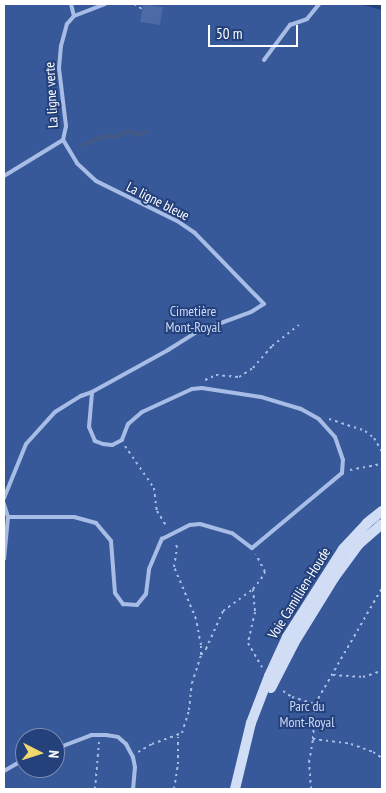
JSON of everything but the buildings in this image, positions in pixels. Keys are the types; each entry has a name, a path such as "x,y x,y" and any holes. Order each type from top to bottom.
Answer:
{"street":[{"name":"Voie Camillien-Houde","path":"235,789 251,723 269,676 287,637 343,549 366,523 382,511"},
{"name":"Voie Camillien-Houde","path":"242,789 258,723 273,682 286,655 351,554 367,535 382,524"}],"lane":[{"path":"71,4 74,16 105,4"},
{"path":"264,60 290,25 307,18 319,4"},
{"name":"La ligne verte","path":"4,176 64,140 66,126 60,80 60,57 67,24 74,16"},
{"name":"La ligne bleue","path":"64,140 77,163 96,181 178,221 195,233 264,304 251,312 199,331 92,392"},
{"path":"4,498 20,456 34,434 55,412 81,396 92,392 88,427 94,441 112,445 122,440 128,424 142,412 192,389 202,388 261,397 301,409 319,419 335,437 343,460 342,473 252,548 232,533 211,526 190,525 162,539 155,552 143,601 137,605 123,604 115,593 111,541 96,524 74,517 8,518"},
{"path":"4,504 8,518 4,559"},
{"path":"65,746 99,734 123,740 133,757 135,767 132,789"},
{"path":"4,771 15,765"}],"path":[{"path":"134,4 142,10"},
{"path":"202,388 205,379 216,375 239,377 253,368 272,346 299,326"},
{"path":"319,419 329,419 365,430 374,438 382,452"},
{"path":"122,440 154,488 157,511 172,533 177,547 174,567 196,619 201,645 201,655 192,683 185,726 182,733 143,749 133,757"},
{"path":"342,473 382,464"},
{"path":"201,655 206,649 223,611 253,589 265,572 252,548"},
{"path":"310,789 309,762 313,739 315,704 382,588"},
{"path":"253,589 255,612 248,643 260,664"},
{"path":"333,675 363,677 382,671"},
{"path":"284,692 292,697 315,704"},
{"path":"95,789 99,734"},
{"path":"174,789 178,764 178,736"},
{"path":"313,739 351,744 373,752 382,758"}],"green space":[{"name":"Cimetière Mont-Royal","path":"4,4 359,4 382,10 382,789 4,789"}],"waterway":[{"path":"84,145 101,137 118,136 128,131 136,135 147,132"}],"park label":[{"name":"Parc du Mont-Royal","path":"307,714"}]}
